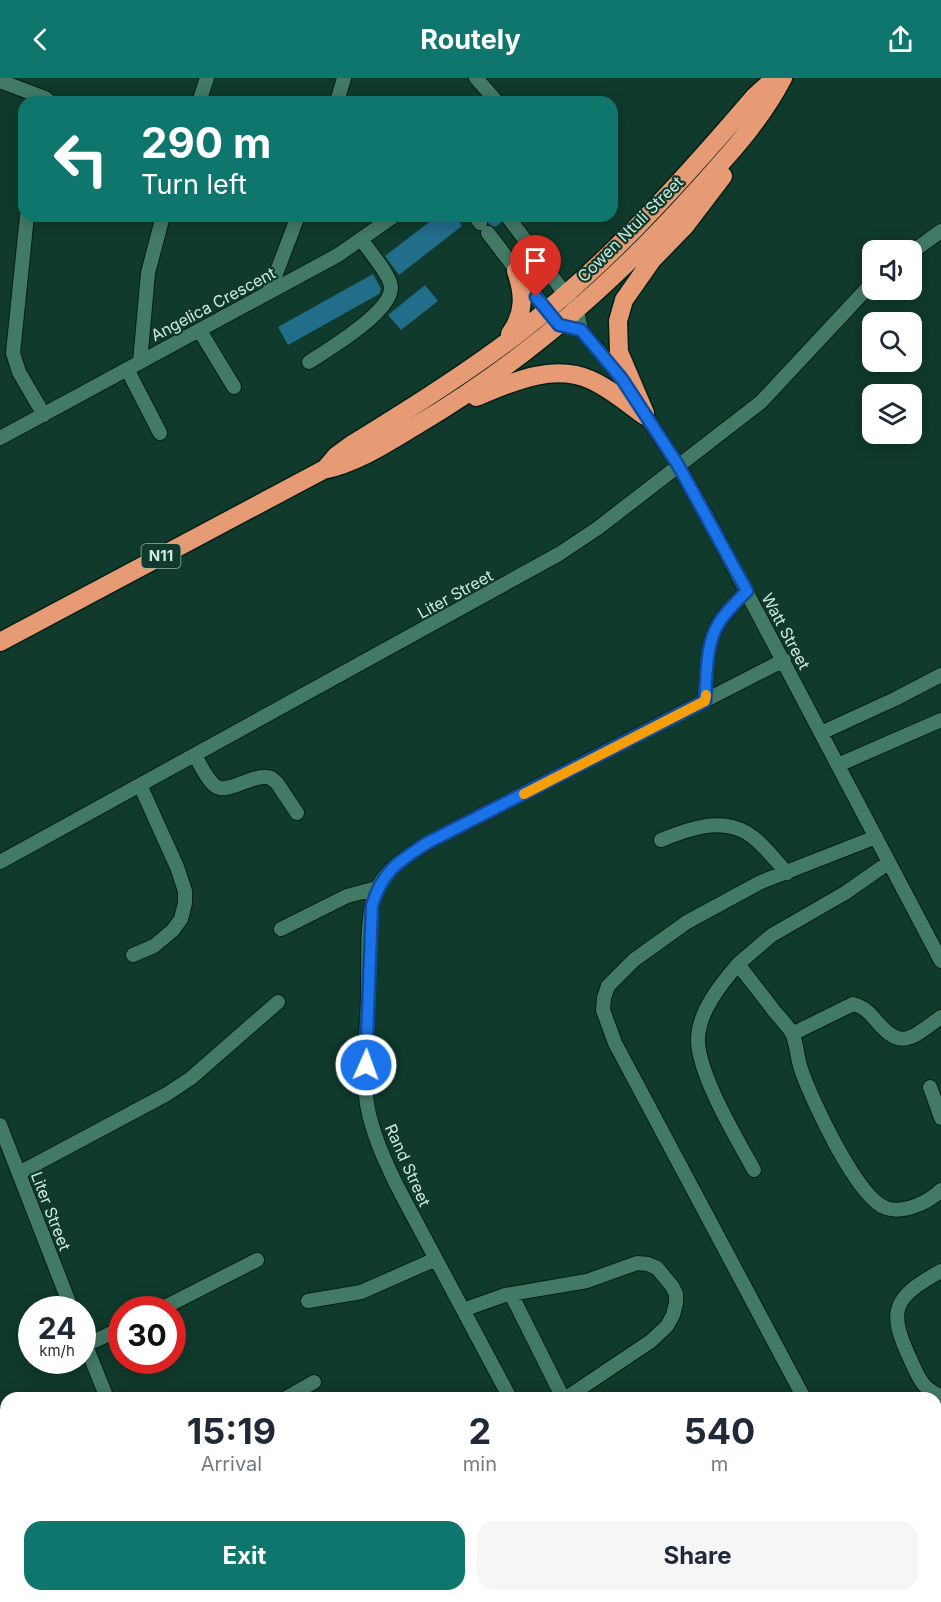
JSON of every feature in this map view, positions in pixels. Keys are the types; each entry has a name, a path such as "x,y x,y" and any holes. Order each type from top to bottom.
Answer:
{"highway":[{"name":"Cowen Ntuli Street","path":"323,470 351,445 500,347 566,293 638,227 754,97 775,78"},
{"name":"Cowen Ntuli Street","path":"0,642 323,470 342,466 356,459 441,411 506,367 577,310 651,241 750,130 767,107 783,78"},
{"path":"646,415 619,352 618,321 624,300 652,260 686,226 717,185 735,159 750,130"},
{"path":"500,347 520,318 523,306 523,294 516,271"},
{"path":"441,411 521,379 568,373 594,381 646,415"}],"street":[{"path":"201,96 207,78"},
{"path":"339,96 344,78"},
{"path":"476,78 492,96"},
{"path":"0,81 40,96"},
{"path":"26,222 13,353 19,372 44,415"},
{"path":"160,433 134,366 148,273 161,222"},
{"path":"269,292 296,222"},
{"name":"Angelica Crescent","path":"0,438 338,255 385,222"},
{"name":"Watt Street","path":"512,222 566,293 577,310 581,330 617,373 678,465 747,591 941,961"},
{"path":"481,224 559,325 581,330"},
{"path":"922,245 941,231"},
{"path":"309,362 378,313 390,293 390,281 361,239"},
{"name":"Liter Street","path":"0,862 560,554 598,528 762,402 862,294"},
{"path":"200,331 234,387"},
{"path":"705,701 710,645 714,632 727,612 747,591"},
{"name":"Rand Street","path":"507,1392 397,1186 380,1150 367,1102 370,930 372,906 377,888 388,872 427,843 783,660"},
{"path":"821,733 941,675"},
{"path":"838,765 941,720"},
{"path":"195,755 209,779 218,788 228,789 254,777 271,778 277,783 297,813"},
{"path":"133,955 154,946 173,930 181,919 185,903 185,891 177,867 140,785"},
{"path":"661,840 698,827 720,826 738,829 755,840 787,873"},
{"path":"801,1392 621,1053 603,1010 608,986 634,960 687,922 761,882 876,837"},
{"path":"754,1170 712,1090 698,1041 706,1010 726,978 738,964 772,935 844,893 888,863"},
{"path":"280,929 347,896 377,888"},
{"path":"738,964 792,1034 799,1066 807,1087 850,1170 867,1193 885,1208 895,1209 910,1207 931,1199 941,1190"},
{"path":"19,1173 175,1089 217,1057 278,1002"},
{"path":"792,1034 853,1004 862,1006 887,1033 901,1040 919,1033 941,1017"},
{"path":"930,1087 941,1118"},
{"name":"Liter Street","path":"0,1125 67,1296"},
{"path":"308,1301 361,1292 436,1258"},
{"path":"186,1296 257,1260"},
{"path":"463,1310 511,1294 587,1281 637,1263 657,1268 676,1294 673,1315 659,1335 574,1392"},
{"path":"932,1392 920,1381 898,1335 895,1318 913,1288 941,1271"},
{"path":"511,1294 562,1392"},
{"path":"96,1370 105,1392"},
{"path":"296,1392 314,1382"}],"building":[{"path":"429,222 459,222 462,226 399,275 385,256"},
{"path":"488,222 501,223 495,227"},
{"path":"373,274 381,289 379,294 288,345 278,327"},
{"path":"425,285 438,301 401,330 388,315"}],"slow traffic":[{"path":"524,794 705,701 706,695"}],"route":[{"path":"366,1065 372,906 377,888 388,872 427,843 705,701 710,645 714,632 727,612 747,591 678,465 622,379 581,330 559,325 536,297"}]}
